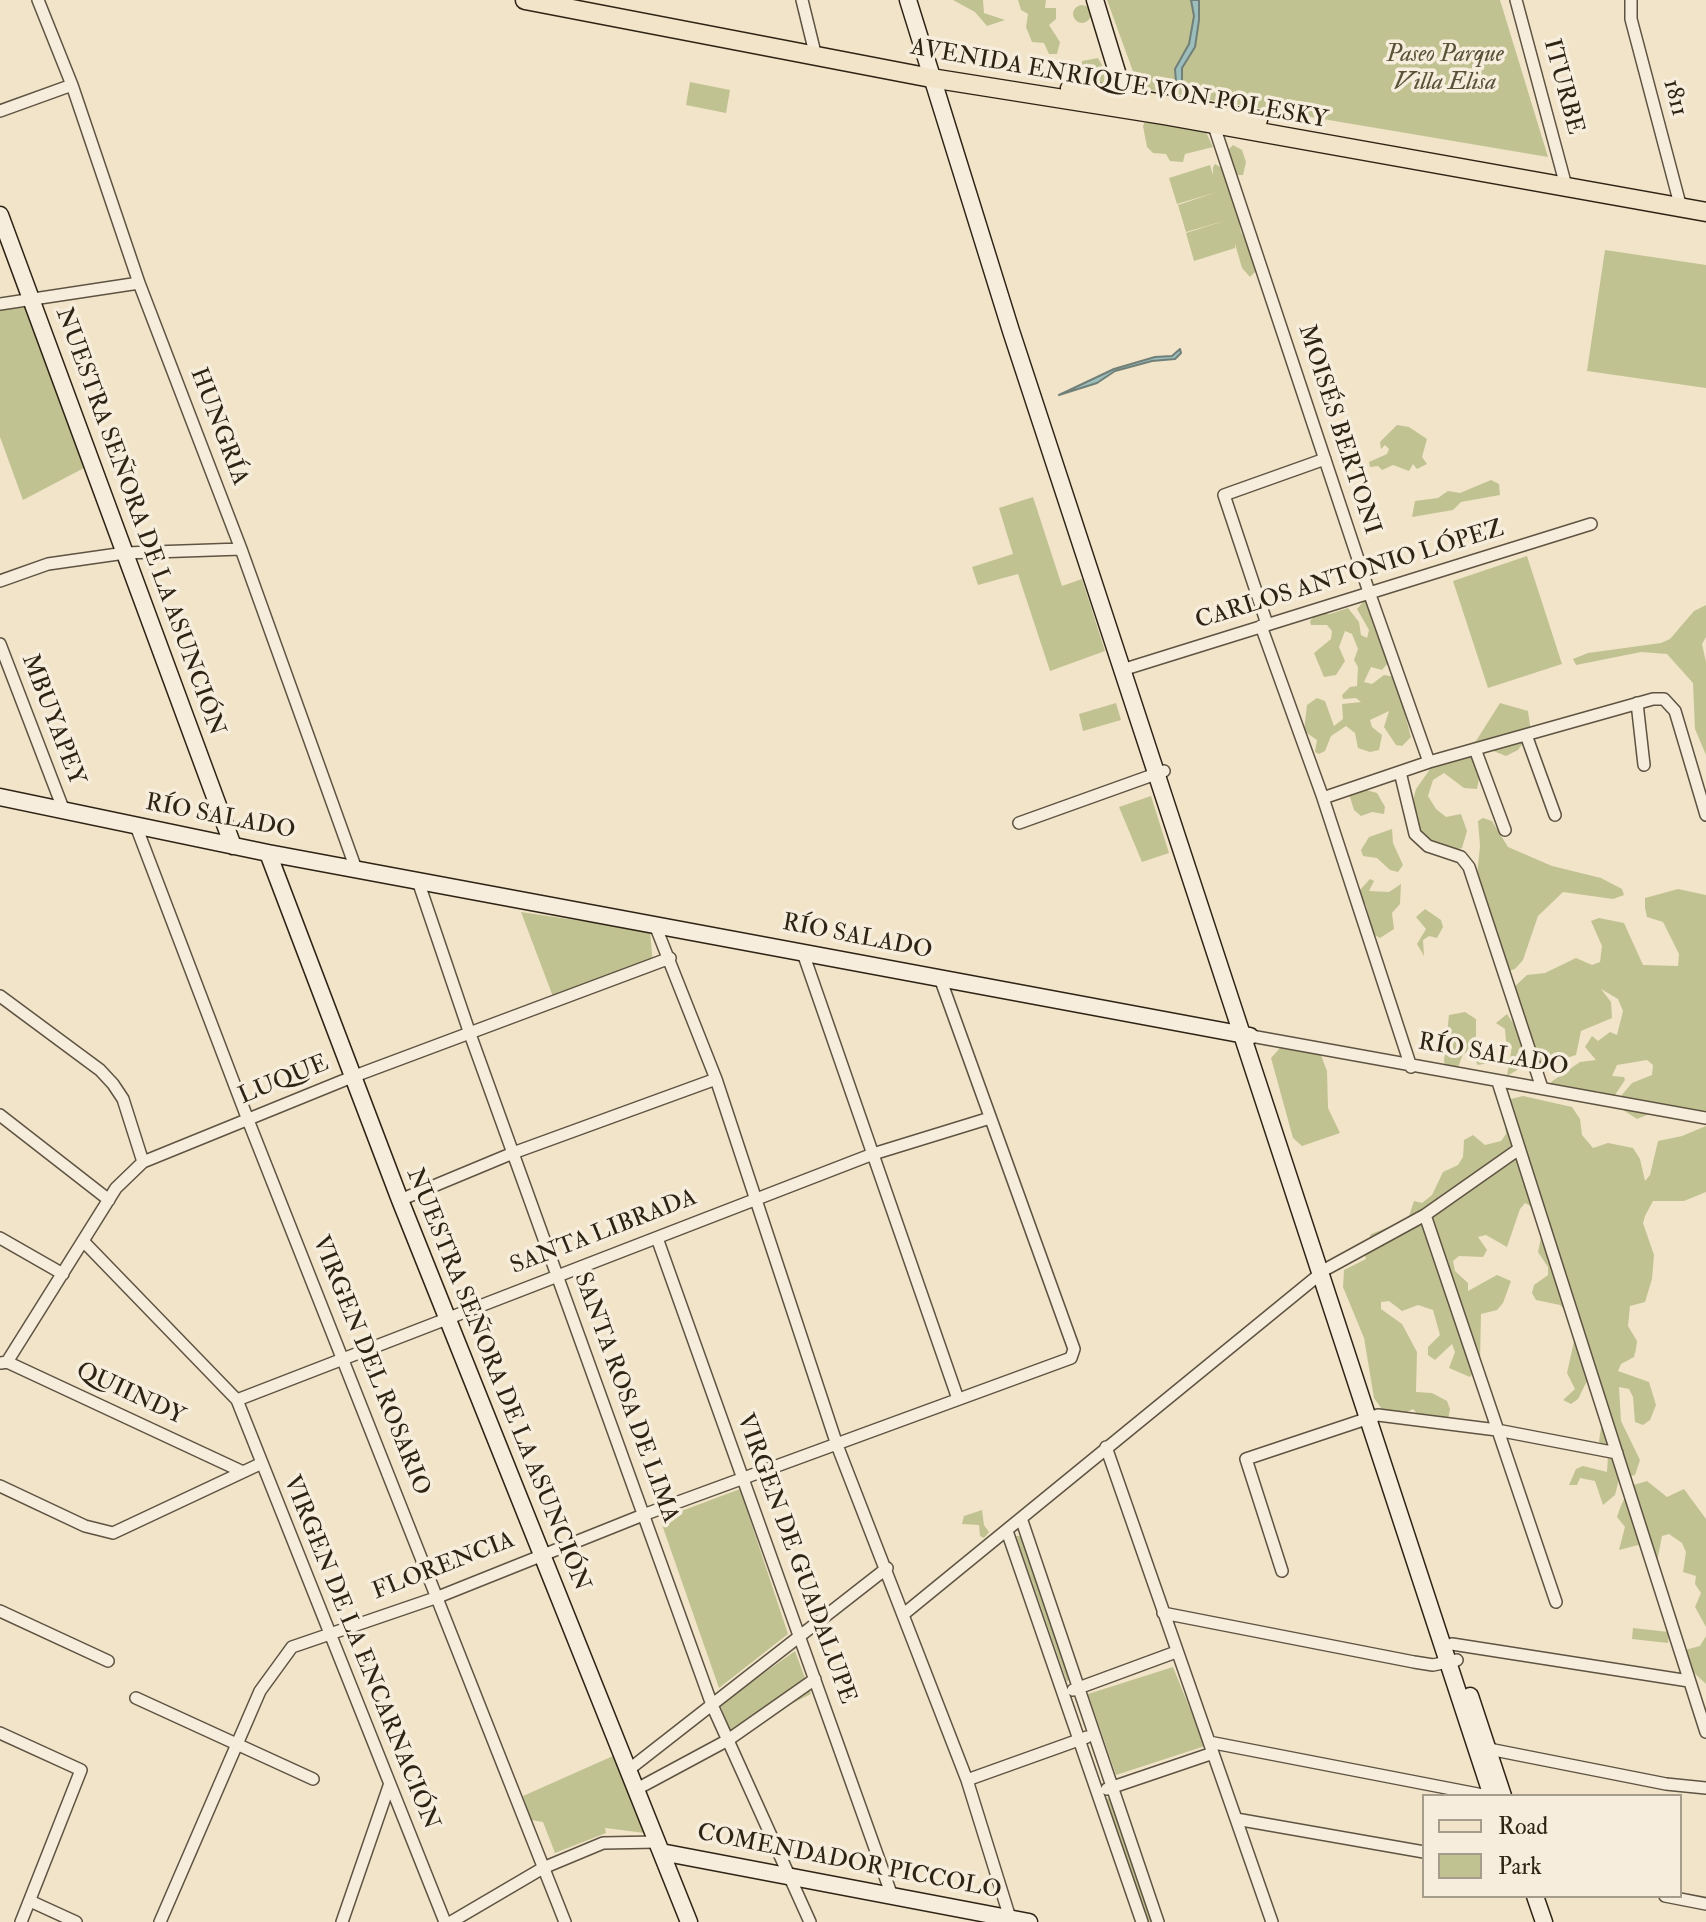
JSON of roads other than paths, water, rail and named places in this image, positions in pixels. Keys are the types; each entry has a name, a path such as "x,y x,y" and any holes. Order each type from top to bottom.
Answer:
{"main road":[{"name":"AVENIDA ENRIQUE VON POLESKY","path":"525,0 610,8"},
{"name":"AVENIDA ENRIQUE VON POLESKY","path":"584,0 815,51 1564,180 1679,201 1706,212"},
{"name":"AVENIDA ENRIQUE VON POLESKY","path":"1679,201 1706,200"}],"street":[{"name":"HUNGRÍA","path":"38,0 72,85 139,283 241,549 356,869"},
{"path":"802,0 815,51"},
{"path":"908,0 1372,1417 1502,1794"},
{"path":"1095,0 1127,103"},
{"name":"ITURBE","path":"1516,0 1564,180"},
{"name":"1811","path":"1631,0 1631,19 1679,201"},
{"path":"0,111 72,85"},
{"name":"MOISÉS BERTONI","path":"1211,118 1429,762"},
{"name":"NUESTRA SEÑORA DE LA ASUNCIÓN","path":"0,215 233,846"},
{"path":"0,304 139,283"},
{"path":"1325,459 1224,495 1411,1067"},
{"name":"CARLOS ANTONIO LÓPEZ","path":"1126,669 1591,524"},
{"path":"0,581 48,564 125,553 241,549"},
{"name":"MBUYAPEY","path":"0,644 64,811"},
{"path":"1323,798 1429,762 1653,699 1670,701 1706,815"},
{"path":"1637,703 1644,765"},
{"path":"1526,735 1555,815"},
{"path":"1475,749 1505,830"},
{"path":"1019,823 1160,772"},
{"path":"1400,772 1415,834 1428,846 1461,857 1469,867 1542,1088"},
{"name":"RÍO SALADO","path":"0,797 268,853 1411,1067 1706,1118"},
{"name":"VIRGEN DEL ROSARIO","path":"136,826 248,1120 565,1922"},
{"name":"NUESTRA SEÑORA DE LA ASUNCIÓN","path":"268,853 446,1317 689,1922"},
{"name":"SANTA ROSA DE LIMA","path":"418,881 470,1034 712,1705 810,1922"},
{"path":"655,925 716,1079 837,1445 905,1613 967,1780 1010,1918"},
{"path":"803,953 958,1399"},
{"name":"LUQUE","path":"4,1363 85,1243 109,1200 127,1174 143,1162 352,1077 670,958"},
{"path":"940,978 990,1118"},
{"path":"0,996 100,1070 113,1084 123,1099 143,1162"},
{"path":"400,1200 513,1153 716,1079"},
{"path":"1498,1082 1706,1732"},
{"path":"0,1115 109,1200"},
{"name":"SANTA LIBRADA","path":"237,1400 873,1154 990,1118"},
{"name":"FLORENCIA","path":"160,1922 260,1691 280,1659 292,1647 438,1597 643,1515 1071,1358 1074,1349 990,1118"},
{"path":"905,1613 1022,1521 1106,1447 1213,1364 1324,1271 1425,1215 1519,1149"},
{"path":"1425,1215 1556,1602"},
{"path":"0,1238 63,1274"},
{"name":"VIRGEN DE GUADALUPE","path":"657,1238 892,1896"},
{"path":"85,1243 237,1400"},
{"name":"QUIINDY","path":"4,1363 241,1471"},
{"name":"VIRGEN DE LA ENCARNACIÓN","path":"237,1400 327,1633 445,1922"},
{"path":"1282,1571 1246,1459 1372,1417 1497,1430 1617,1453"},
{"path":"1106,1447 1272,1922"},
{"path":"0,1486 85,1526 113,1533 260,1464"},
{"path":"1022,1521 1158,1922"},
{"path":"1007,1531 1142,1922"},
{"path":"627,1771 887,1568"},
{"path":"0,1611 108,1661"},
{"path":"1163,1613 1414,1662 1452,1655 1689,1681"},
{"path":"1065,1693 1176,1652"},
{"path":"1452,1655 1489,1794"},
{"path":"635,1790 728,1740 815,1679"},
{"path":"136,1698 313,1779"},
{"path":"0,1733 81,1770 21,1922"},
{"path":"967,1780 1094,1734"},
{"path":"1099,1792 1211,1748 1478,1794"},
{"path":"1489,1749 1666,1784 1706,1788"},
{"path":"342,1922 389,1786"},
{"path":"1236,1819 1422,1852"},
{"path":"451,1922 543,1868 603,1843 659,1847"},
{"name":"COMENDADOR PICCOLO","path":"659,1847 1029,1922"},
{"path":"1526,1898 1533,1922"},
{"path":"1536,1898 1544,1922"},
{"path":"1675,1898 1706,1904"},
{"path":"30,1901 76,1922"}],"water":[{"path":"1191,0 1199,0 1199,20 1195,47 1182,68 1182,88 1176,82 1175,69 1189,44 1194,16"},
{"path":"1180,349 1181,353 1175,359 1152,361 1115,371 1097,383 1059,395 1114,369 1155,357 1172,356"}],"park label":[{"name":"Paseo Parque Villa Elisa","path":"1445,70"}]}
